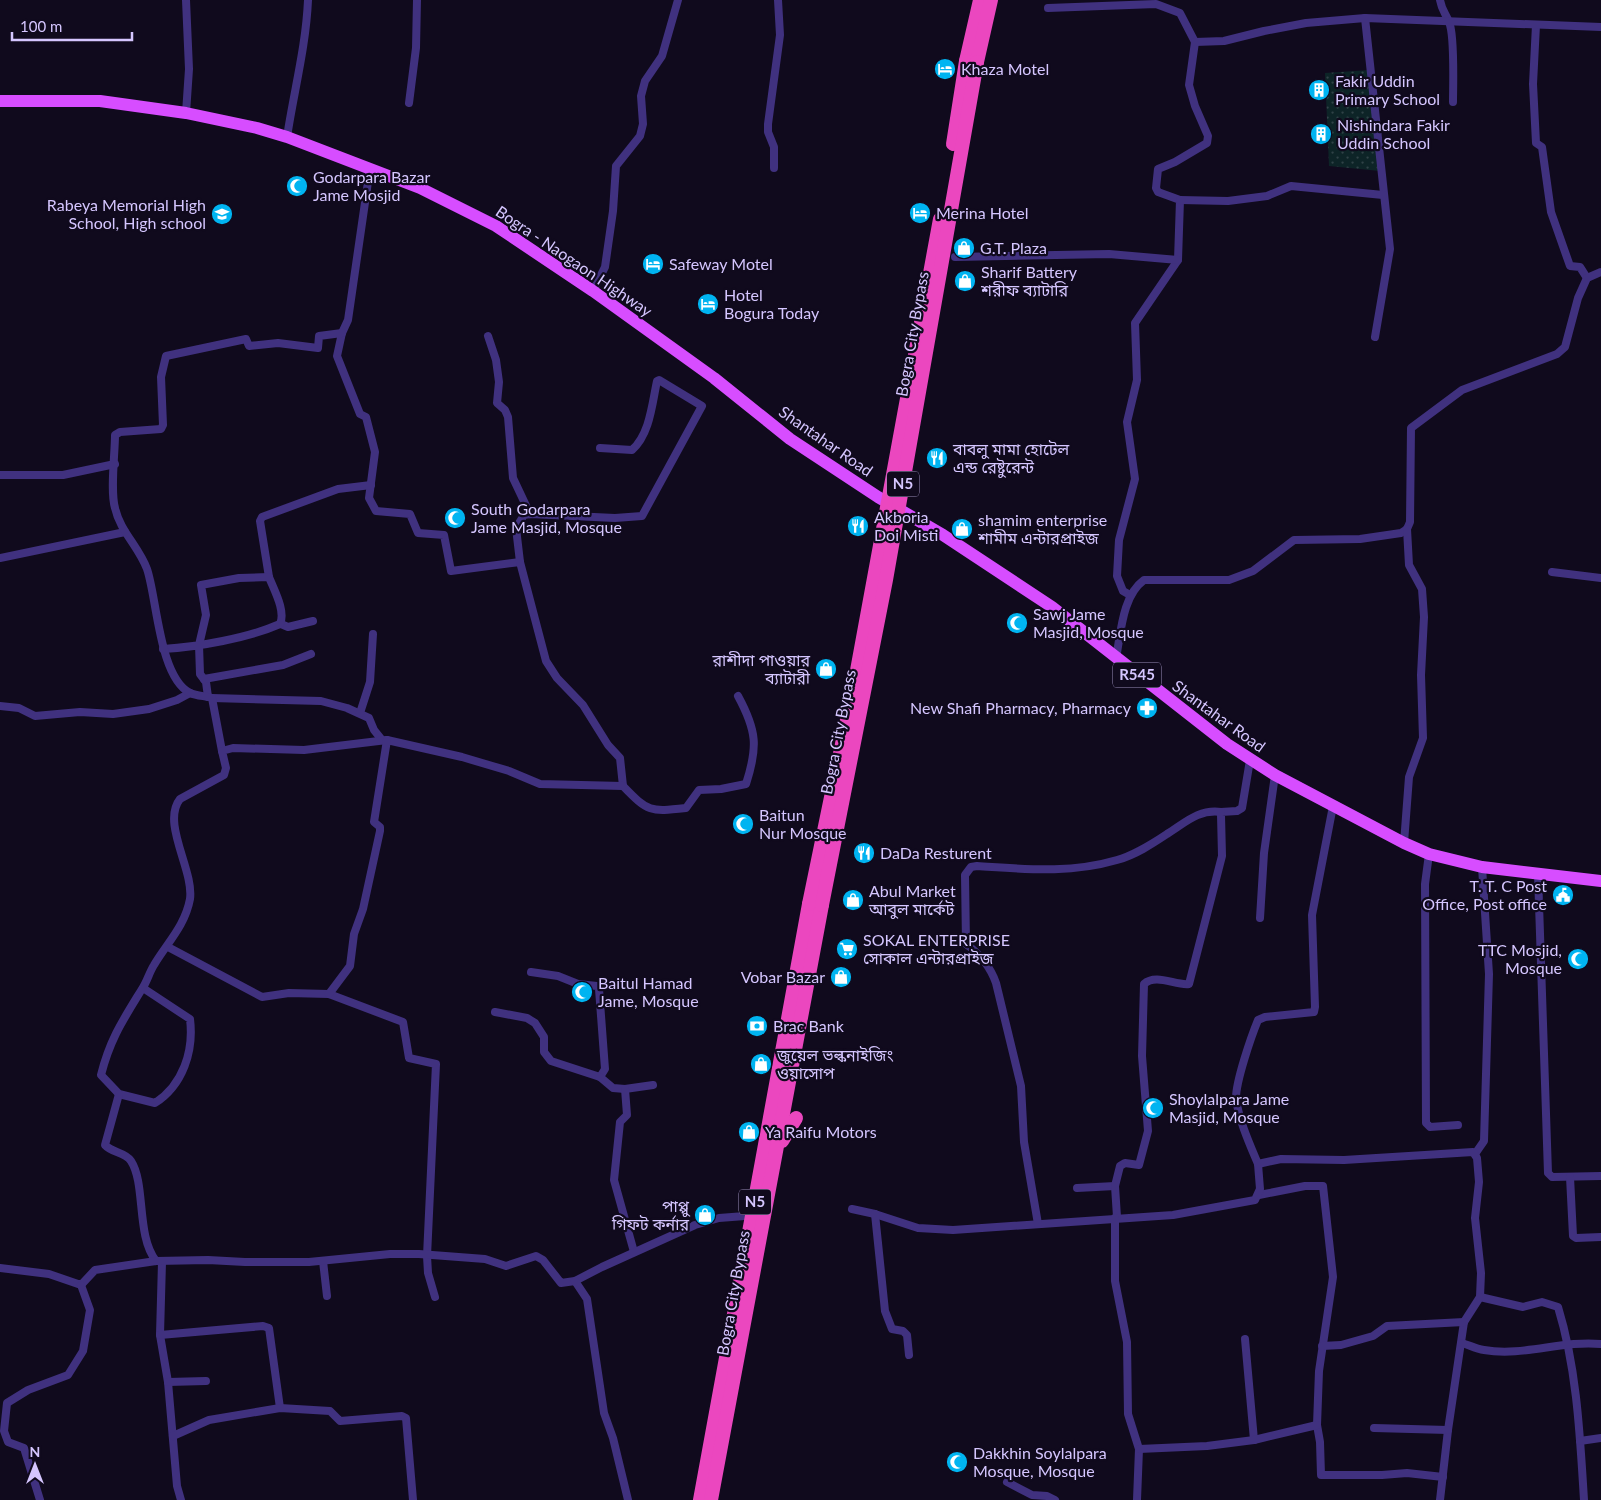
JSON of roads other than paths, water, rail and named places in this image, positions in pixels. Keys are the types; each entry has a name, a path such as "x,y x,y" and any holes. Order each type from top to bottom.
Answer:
{"highway":[{"name":"Bogra City Bypass","path":"700,1500 816,904 943,205 972,62 980,0"},
{"name":"Bogra City Bypass","path":"972,62 992,0"},
{"name":"Bogra City Bypass","path":"711,1500 777,1148 816,904"},
{"path":"777,1148 796,1118"}],"main road":[{"name":"Bogra - Naogaon Highway","path":"0,101 100,101 186,113 257,128 287,137 370,168 420,188 496,226 593,291 714,378"},
{"name":"Shantahar Road","path":"714,378 790,439 878,497 943,535 1052,607 1250,760 1274,775 1404,843 1429,854 1482,867 1601,881"}],"street":[{"path":"186,0 189,69 186,113"},
{"path":"287,137 306,33 308,0"},
{"path":"409,103 416,48 417,0"},
{"path":"593,291 605,267 613,211 616,166 640,136 643,124 641,96 645,81 662,56 678,0"},
{"path":"774,168 774,147 768,132 768,124 780,34 778,0"},
{"path":"1440,0 1442,13 1450,22 1454,72 1453,102"},
{"path":"1048,8 1156,2 1180,12 1195,42 1189,85 1195,106 1208,136 1207,143 1175,162 1158,169 1156,188 1158,192 1180,200 1228,201 1267,196 1291,186 1383,195"},
{"path":"1365,18 1390,249 1375,337"},
{"path":"1195,42 1224,41 1264,30 1306,23 1365,18 1601,27"},
{"path":"1536,24 1533,84 1536,143 1542,147 1551,212 1570,266 1580,267 1587,278"},
{"path":"370,168 348,320 342,333 338,356 339,364 360,414 366,417 374,446 369,498 376,511 410,514 418,533 444,535 451,571 520,562"},
{"path":"1130,595 1123,591 1117,576 1119,540 1136,479 1127,422 1138,380 1135,323 1178,260 1180,200"},
{"path":"955,257 1109,254 1178,260"},
{"path":"1404,843 1409,777 1423,738 1421,675 1424,617 1422,589 1409,565 1407,529 1410,522 1411,428 1462,390 1557,354 1565,347 1578,298 1587,278 1601,272"},
{"path":"342,333 319,336 318,348 278,343 249,346 246,339 166,356 161,377 161,429 120,432 115,435 114,506 125,532 135,542 146,568 163,649 173,672 190,693 210,698 321,701 370,718 374,730 384,740"},
{"path":"488,336 496,360 499,382 497,403 505,410 508,417 513,478 530,514"},
{"path":"600,448 632,450 638,445 646,429 657,381 660,380 702,406 642,516 616,518 530,514 524,515 516,528 520,562 546,661 557,678 583,705 608,745 620,758 623,786 643,807 663,810 686,808 699,790 721,789 746,784 754,758 753,739 749,717 738,696"},
{"path":"0,475 63,475 115,464"},
{"path":"281,624 279,602 269,577 260,521 262,517 286,510 301,501 338,489 371,485"},
{"path":"1116,658 1130,595 1136,586 1144,580 1229,580 1253,571 1294,540 1360,539 1401,533 1407,529"},
{"path":"0,558 125,532"},
{"path":"1552,572 1601,578"},
{"path":"144,988 190,1019 190,1046 180,1079 163,1098 155,1103 119,1094 101,1075 108,1048 123,1018 144,988 154,965 181,926 190,898 189,880 174,824 176,804 180,799 224,775 226,768 210,698 204,679 200,674 199,645 206,615 202,585 239,578 269,577"},
{"path":"163,649 194,647 260,633 281,624 288,627 312,621"},
{"path":"360,713 370,682 373,634"},
{"path":"204,679 283,665 311,654"},
{"path":"0,706 19,708 35,716 80,712 113,714 149,709 177,700 190,693"},
{"path":"222,751 233,748 304,750 384,740 462,757 509,771 540,784 623,786"},
{"path":"329,994 350,966 354,934 363,909 371,876 380,831 380,827 374,822 384,740"},
{"path":"1038,1224 1024,1142 1021,1086 996,983 991,969 976,951 966,944 965,875 971,867 977,866 1057,871 1118,860 1153,843 1198,814 1237,811 1242,808 1250,760"},
{"path":"1260,918 1264,853 1274,775"},
{"path":"1259,1195 1258,1164 1248,1141 1236,1098 1238,1084 1258,1020 1265,1017 1314,1012 1312,915 1333,806"},
{"path":"1137,1500 1139,1449 1128,1414 1127,1342 1115,1281 1115,1186 1120,1166 1125,1163 1139,1165 1148,1131 1142,1056 1144,984 1148,981 1164,980 1189,984 1222,856 1222,812"},
{"path":"1429,854 1425,884 1426,1123 1430,1127 1458,1125"},
{"path":"1440,1500 1464,1322 1480,1297 1481,1273 1474,1218 1479,1182 1476,1154 1484,1141 1488,974 1482,867"},
{"path":"1538,874 1548,1173 1552,1177 1601,1176"},
{"path":"168,947 262,997 289,993 329,994 403,1022 409,1058 436,1064 427,1256 428,1273 435,1297"},
{"path":"531,972 558,976 578,984 597,986 599,989 606,1069 600,1077"},
{"path":"495,1012 527,1018 535,1023 544,1037 544,1052 551,1061 600,1077 613,1088 625,1089 653,1085"},
{"path":"625,1089 626,1115 620,1122 614,1180 634,1252"},
{"path":"119,1094 105,1145 126,1155 136,1169 144,1229 159,1262 160,1335 168,1382 177,1486 182,1500"},
{"path":"1258,1164 1281,1159 1344,1160 1467,1151 1476,1154"},
{"path":"1570,1177 1573,1236 1576,1238 1601,1237"},
{"path":"1078,1188 1115,1186"},
{"path":"852,1209 875,1214 918,1228 987,1229 1116,1217 1173,1215 1255,1200 1259,1195 1305,1186 1323,1186 1332,1277 1322,1346 1317,1425 1320,1442 1321,1475 1382,1476 1407,1472 1443,1477"},
{"path":"875,1214 884,1311 892,1329 907,1335 909,1355"},
{"path":"81,1285 95,1270 159,1262 193,1260 244,1262 323,1261 390,1254 485,1259 506,1266 536,1256 543,1260 562,1283 575,1281 634,1252 696,1225 719,1218 745,1216"},
{"path":"323,1261 327,1296"},
{"path":"0,1268 49,1274 81,1285"},
{"path":"575,1281 587,1299 604,1413 613,1438 628,1500"},
{"path":"40,1500 24,1448 8,1442 4,1431 7,1404 28,1390 68,1375 83,1351 90,1310 81,1285"},
{"path":"1480,1297 1523,1307 1542,1302 1558,1307 1568,1345 1580,1441 1584,1500"},
{"path":"1322,1346 1342,1345 1373,1336 1387,1326 1464,1322"},
{"path":"160,1335 263,1326 269,1328 280,1408"},
{"path":"1245,1339 1254,1440"},
{"path":"1462,1343 1484,1350 1517,1352 1568,1345 1601,1344"},
{"path":"168,1382 206,1382"},
{"path":"173,1436 209,1420 280,1408 330,1411 340,1421 402,1416 406,1418 413,1500"},
{"path":"1139,1449 1207,1446 1254,1440 1317,1425"},
{"path":"1374,1428 1448,1430"},
{"path":"1580,1441 1601,1438"},
{"path":"1007,1482 1032,1495 1047,1496 1055,1500"}],"place":[{"name":"Khaza Motel","path":"945,69"},
{"name":"Fakir Uddin Primary School","path":"1319,90"},
{"name":"Nishindara Fakir Uddin School","path":"1321,134"},
{"name":"Godarpara Bazar Jame Mosjid","path":"297,186"},
{"name":"Merina Hotel","path":"920,213"},
{"name":"Rabeya Memorial High School, High school","path":"222,214"},
{"name":"G.T. Plaza","path":"964,248"},
{"name":"Safeway Motel","path":"653,264"},
{"name":"Sharif Battery শরীফ ব্যাটারি","path":"965,281"},
{"name":"Hotel Bogura Today","path":"708,304"},
{"name":"বাবলু মামা হোটেল এন্ড রেষ্টুরেন্ট","path":"937,458"},
{"name":"South Godarpara Jame Masjid, Mosque","path":"455,518"},
{"name":"Akboria Doi Misti","path":"858,526"},
{"name":"shamim enterprise শামীম এন্টারপ্রাইজ","path":"962,529"},
{"name":"Sawj Jame Masjid, Mosque","path":"1017,623"},
{"name":"রাশীদা পাওয়ার ব্যাটারী","path":"826,669"},
{"name":"New Shafi Pharmacy, Pharmacy","path":"1147,708"},
{"name":"Baitun Nur Mosque","path":"743,824"},
{"name":"DaDa Resturent","path":"864,853"},
{"name":"T. T. C Post Office, Post office","path":"1563,895"},
{"name":"Abul Market আবুল মার্কেট","path":"853,900"},
{"name":"SOKAL ENTERPRISE সোকাল এন্টারপ্রাইজ","path":"847,949"},
{"name":"TTC Mosjid, Mosque","path":"1578,959"},
{"name":"Vobar Bazar","path":"841,977"},
{"name":"Baitul Hamad Jame, Mosque","path":"582,992"},
{"name":"Brac Bank","path":"757,1026"},
{"name":"জুয়েল ভল্কনাইজিং ওয়াসোপ","path":"761,1064"},
{"name":"Shoylalpara Jame Masjid, Mosque","path":"1153,1108"},
{"name":"Ya Raifu Motors","path":"749,1132"},
{"name":"পাপ্পু গিফট কর্নার","path":"705,1215"},
{"name":"Dakkhin Soylalpara Mosque, Mosque","path":"957,1462"}]}
